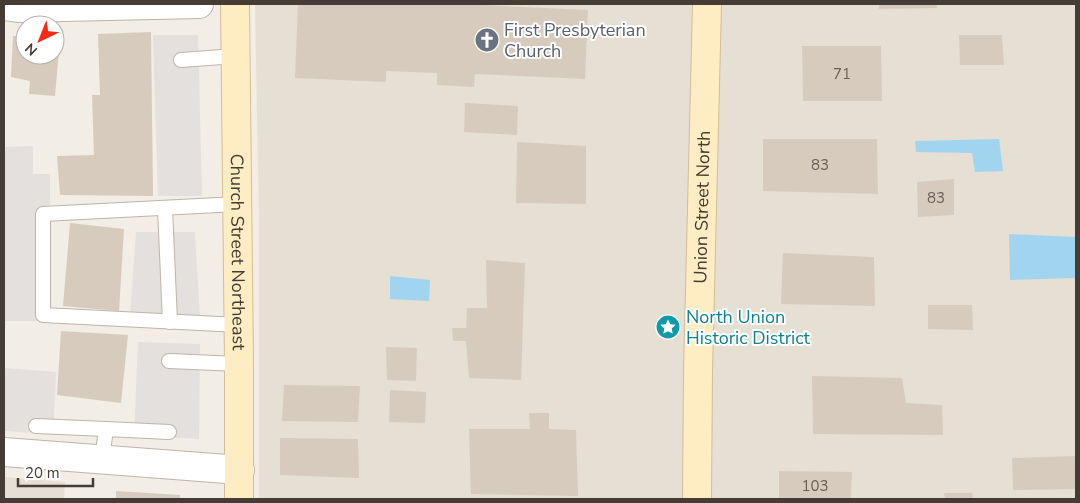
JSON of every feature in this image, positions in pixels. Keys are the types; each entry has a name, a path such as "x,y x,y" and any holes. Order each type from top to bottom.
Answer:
{"main road":[{"name":"Church Street Northeast","path":"235,4 240,364 239,499"},
{"name":"Union Street North","path":"697,499 698,372 707,4"}],"street":[{"path":"4,6 18,8 198,4"},
{"path":"4,452 240,470"}],"lane":[{"path":"181,60 236,56"},
{"path":"238,204 43,214 43,315 239,326"},
{"path":"165,208 170,322"},
{"path":"169,361 240,364"},
{"path":"36,426 169,432"},
{"path":"102,459 106,429"}],"shaded area":[{"name":"North Union Historic District","path":"255,4 1076,4 1076,499 259,499 259,220"},
{"path":"153,35 198,35 202,196 158,196"},
{"path":"33,146 33,174 50,174 50,321 4,321 4,147"},
{"path":"136,232 195,232 200,318 130,316"},
{"path":"138,342 200,344 199,439 134,435"},
{"path":"4,368 56,372 53,434 4,431"},
{"path":"4,477 65,482 64,499 4,499"}],"water":[{"path":"999,139 1003,171 975,172 972,153 916,152 915,141"},
{"path":"1009,234 1076,237 1076,278 1010,280"},
{"path":"390,276 430,280 429,301 390,299"}],"building":[{"name":"First Presbyterian Church","path":"298,4 462,4 588,10 585,79 475,74 474,87 437,85 437,73 386,71 386,82 295,78"},
{"path":"879,4 936,4 937,8 879,9"},
{"path":"151,32 153,196 60,195 57,156 94,155 92,95 100,95 98,34"},
{"path":"959,35 1002,35 1004,65 960,65"},
{"path":"13,36 15,36 15,65 58,65 55,96 29,94 30,81 11,77"},
{"path":"802,46 881,46 882,101 803,101"},
{"path":"465,103 518,106 517,135 464,132"},
{"path":"763,139 877,139 878,194 763,191"},
{"path":"517,142 586,146 586,204 516,203"},
{"path":"954,179 954,215 918,217 917,182"},
{"path":"70,223 124,229 119,311 63,306"},
{"path":"783,253 874,257 875,306 781,304"},
{"path":"486,260 525,263 521,380 469,378 466,341 453,341 452,328 466,328 467,308 487,308"},
{"path":"928,305 972,305 973,330 928,329"},
{"path":"61,331 128,335 121,403 57,395"},
{"path":"386,347 417,348 416,381 387,380"},
{"path":"812,376 902,378 906,403 942,405 943,435 813,434"},
{"path":"284,385 360,386 358,422 282,421"},
{"path":"390,390 426,392 425,423 389,422"},
{"path":"529,413 549,413 549,429 576,430 578,496 471,494 469,429 530,429"},
{"path":"280,438 358,439 359,478 280,475"},
{"path":"1076,456 1076,489 1013,490 1012,458"},
{"path":"779,471 852,472 851,499 779,499"},
{"path":"116,491 180,495 180,499 116,499"},
{"path":"944,493 972,493 973,499 945,499"}],"place":[{"name":"First Presbyterian Church","path":"487,40"},
{"name":"North Union Historic District","path":"668,327"}]}
